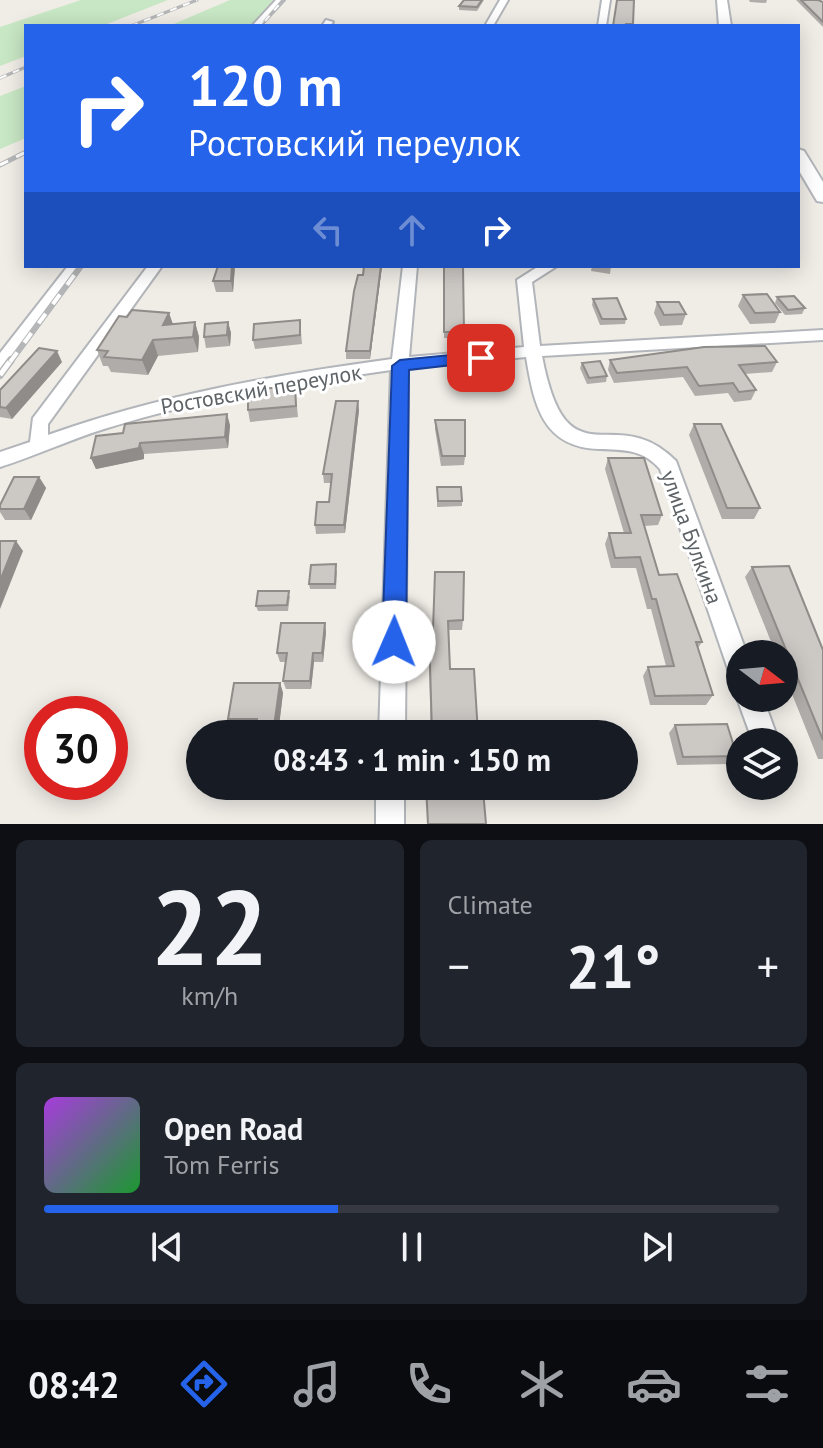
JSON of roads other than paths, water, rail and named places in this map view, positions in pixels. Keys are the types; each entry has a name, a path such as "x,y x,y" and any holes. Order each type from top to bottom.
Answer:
{"main road":[{"path":"722,0 725,24"},
{"path":"800,157 823,197"}],"street":[{"path":"258,24 280,0"},
{"path":"490,24 504,0"},
{"path":"602,24 606,0"},
{"path":"0,365 73,268"},
{"path":"39,443 39,423 154,268"},
{"path":"392,720 400,366 410,268"},
{"name":"улица Булкина","path":"546,268 524,280 546,409 560,429 583,442 629,442 654,449 669,466 730,640"},
{"name":"Ростовский переулок","path":"0,460 39,443 147,410 305,377 535,352 823,335"},
{"path":"390,800 390,824"}],"railway":[{"path":"136,24 197,0"},
{"path":"265,21 283,0"},
{"path":"0,78 24,68"},
{"path":"0,165 24,153"},
{"path":"10,362 80,268"},
{"path":"0,375 11,360"}]}
